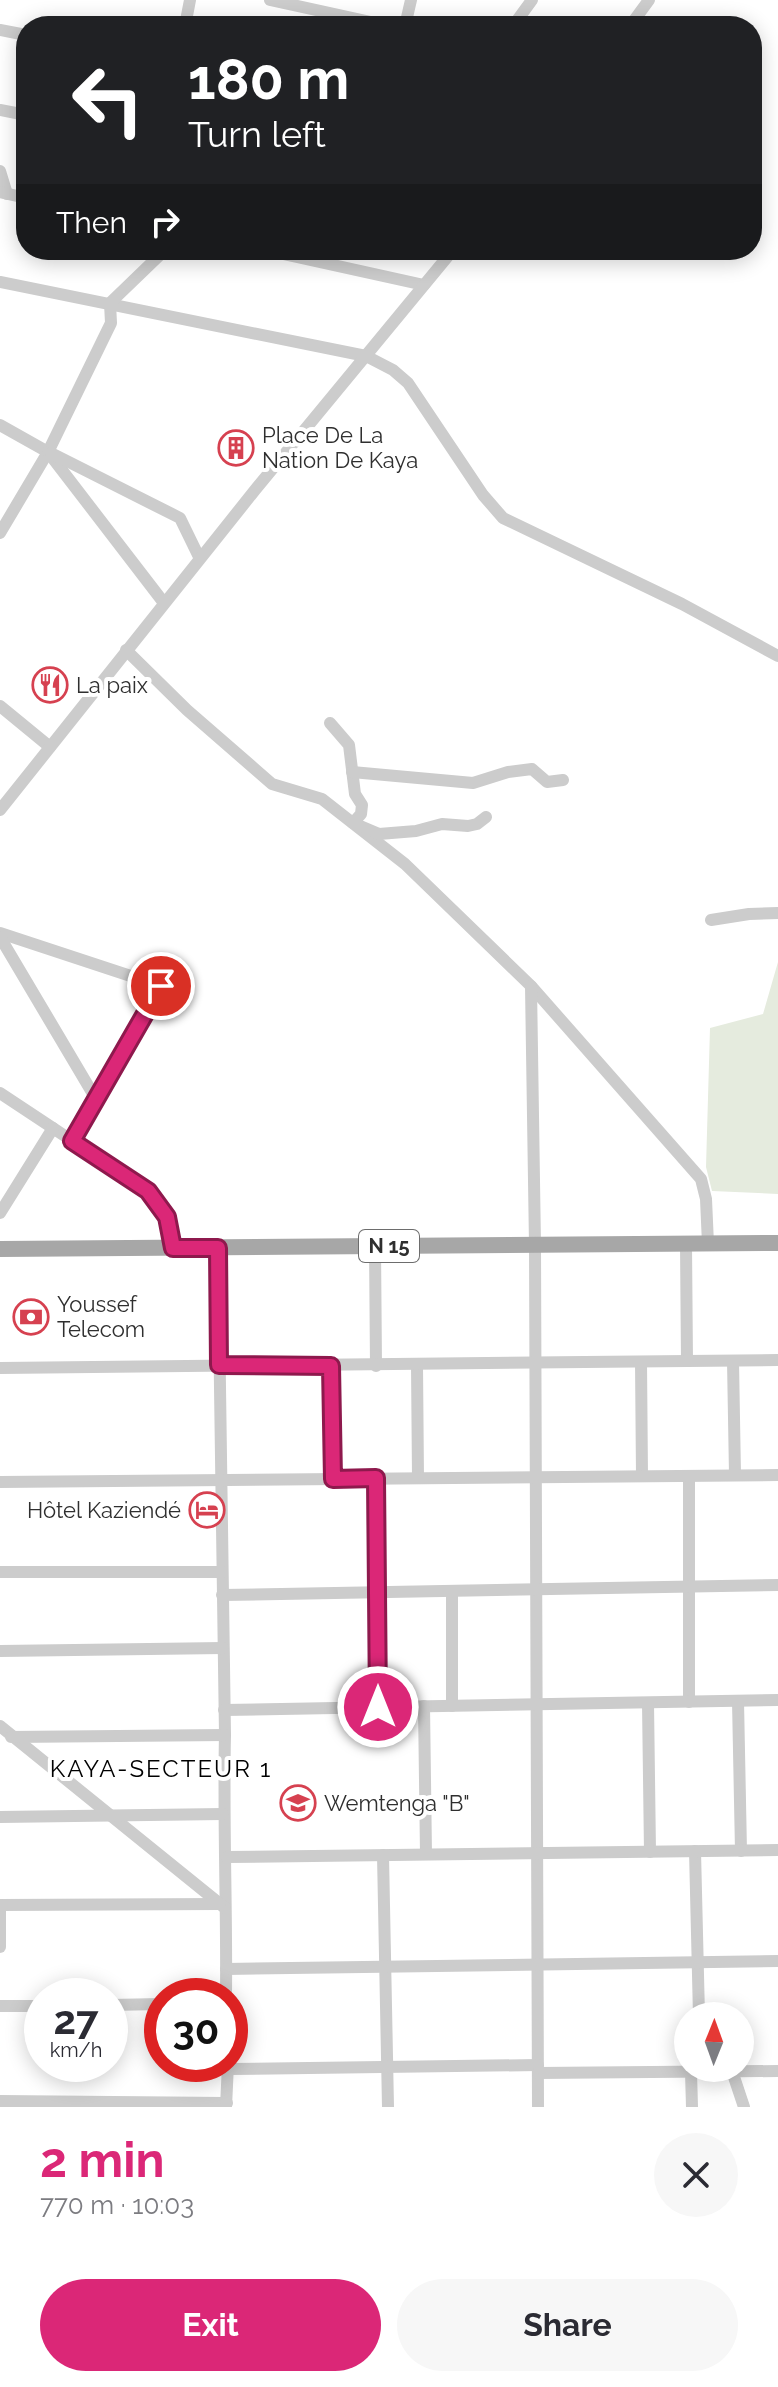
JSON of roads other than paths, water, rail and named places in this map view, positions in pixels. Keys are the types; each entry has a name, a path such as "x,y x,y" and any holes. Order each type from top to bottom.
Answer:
{"main road":[{"name":"N 15","path":"0,1249 778,1243"}],"street":[{"path":"271,0 344,16"},
{"path":"0,171 3,193"},
{"path":"0,533 48,452 111,323 110,303 155,260"},
{"path":"310,260 424,285"},
{"path":"0,810 164,603 445,260"},
{"path":"1,285 110,303 366,356 408,383 483,495 503,518 682,604 778,656"},
{"path":"0,425 180,518 198,555"},
{"path":"48,452 164,603"},
{"path":"126,650 187,710 272,784 322,799 405,864 531,986 701,1179 706,1199 708,1244"},
{"path":"0,706 50,747"},
{"path":"330,723 349,745 355,794 362,805 361,814 353,823"},
{"path":"352,772 473,783 508,772 532,769 547,782 563,780"},
{"path":"353,823 379,834 416,831 442,824 468,826 486,817"},
{"path":"711,920 778,913"},
{"path":"0,935 161,986 72,1141"},
{"path":"0,935 96,1099"},
{"path":"531,986 538,2107"},
{"path":"0,1093 148,1191 167,1217 173,1248"},
{"path":"0,1213 53,1128"},
{"path":"686,1244 687,1361"},
{"path":"375,1246 376,1366"},
{"path":"218,1248 225,1735 223,1814 227,1857 222,1906 226,1978"},
{"path":"0,1368 778,1360"},
{"path":"733,1361 735,1475"},
{"path":"641,1362 642,1476"},
{"path":"417,1365 418,1478"},
{"path":"331,1366 333,1479"},
{"path":"0,1482 778,1475"},
{"path":"689,1476 689,1702"},
{"path":"376,1478 378,1707"},
{"path":"0,1572 222,1572"},
{"path":"222,1595 778,1585"},
{"path":"452,1591 452,1706"},
{"path":"0,1651 223,1648"},
{"path":"224,1710 778,1700"},
{"path":"738,1701 741,1851"},
{"path":"648,1703 650,1852"},
{"path":"424,1706 426,1854"},
{"path":"0,1726 7,1737 222,1906"},
{"path":"7,1737 225,1735"},
{"path":"0,1817 223,1814"},
{"path":"227,1857 778,1850"},
{"path":"695,1851 699,2002"},
{"path":"383,1855 388,2107"},
{"path":"0,1947 0,1905 222,1906"},
{"path":"226,1969 778,1961"},
{"path":"0,2006 24,2006"},
{"path":"248,2067 674,2070"},
{"path":"754,2071 778,2071"},
{"path":"0,2101 226,2105 227,2082"},
{"path":"692,2107 695,2082"},
{"path":"736,2082 744,2107"}],"place":[{"name":"Place De La Nation De Kaya","path":"236,448"},
{"name":"La paix","path":"50,685"},
{"name":"Youssef Telecom","path":"31,1317"},
{"name":"Hôtel Kaziendé","path":"207,1510"},
{"name":"Wemtenga \"B\"","path":"298,1803"}],"district":[{"name":"KAYA-SECTEUR 1","path":"161,1769"}]}
